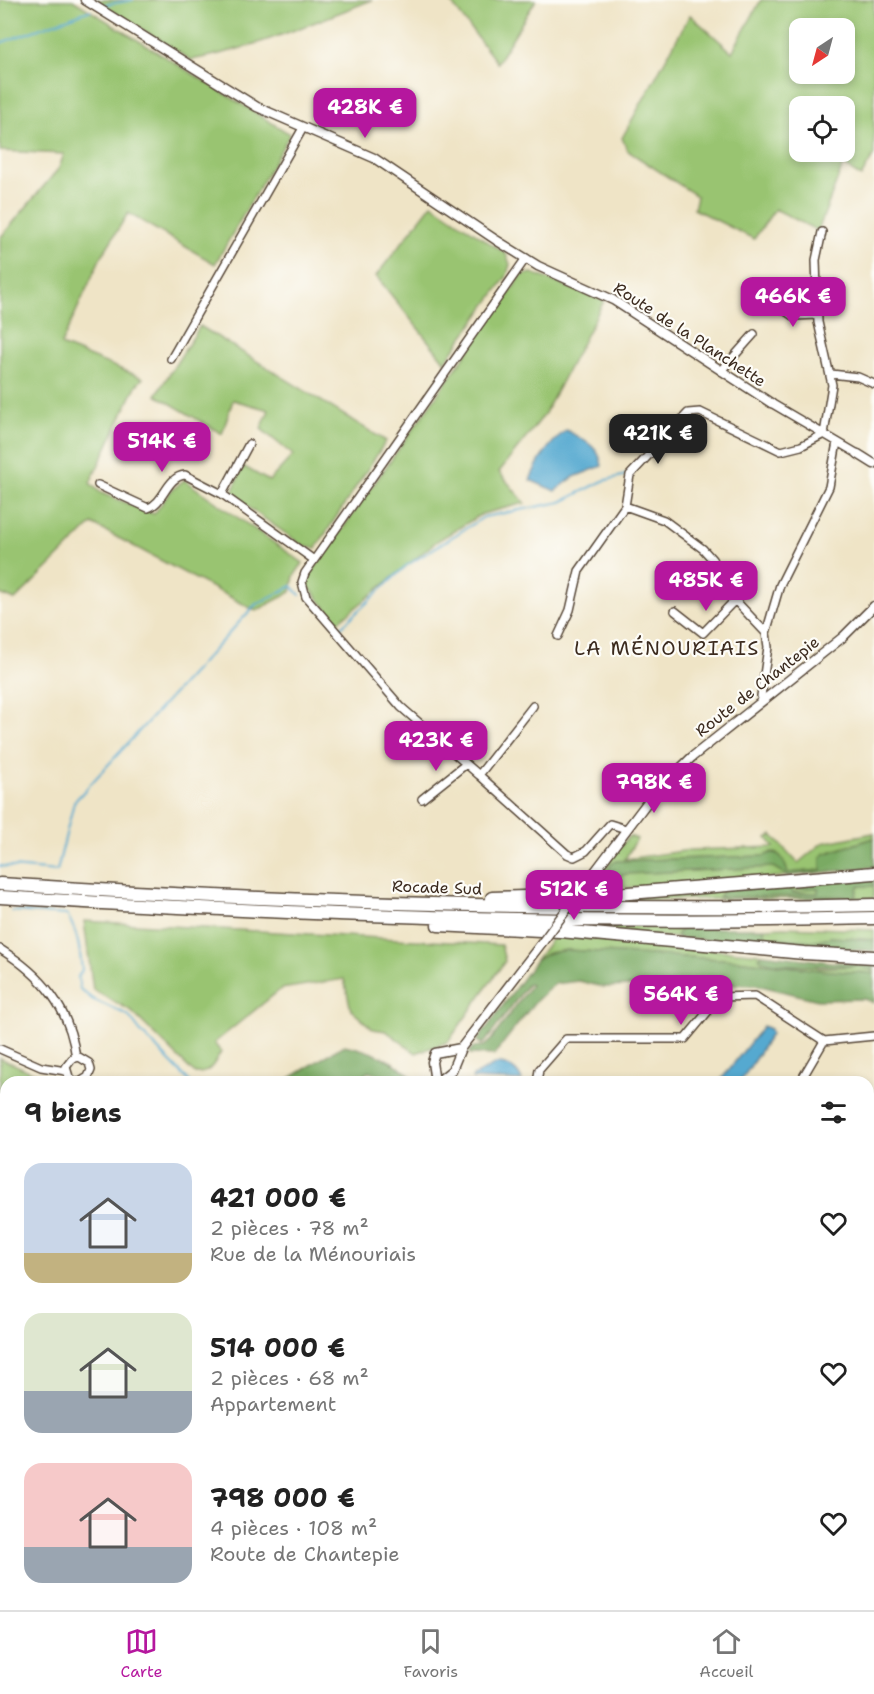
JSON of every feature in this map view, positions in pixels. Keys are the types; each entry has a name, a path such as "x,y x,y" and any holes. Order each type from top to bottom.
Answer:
{"highway":[{"path":"418,903 436,898 639,893 874,873"},
{"name":"Rocade Sud","path":"0,885 182,895 559,907 874,905"},
{"name":"Rocade Sud","path":"0,897 381,915 615,920 874,918"},
{"path":"381,915 423,924 560,931 874,957"},
{"path":"825,919 840,924 874,926"}],"street":[{"name":"Route de la Planchette","path":"85,0 239,96 303,128 374,158 525,258 613,300 771,403 874,464"},
{"path":"171,359 303,128"},
{"path":"558,636 570,610 579,572 625,506 630,475 664,442 688,413 700,412 781,451 801,446 824,434 832,385 818,315 816,260 822,232"},
{"path":"525,258 314,560 302,582 306,597 400,707 567,854 574,857 586,851 610,824 626,830"},
{"path":"778,306 792,316 818,315"},
{"path":"721,371 754,334"},
{"path":"831,374 858,377 874,384"},
{"path":"763,699 761,696 768,647 766,633 780,585 829,487 837,442"},
{"path":"222,494 249,444"},
{"path":"98,485 148,508 154,506 173,479 185,475 222,494 314,560"},
{"path":"625,506 664,520 703,549 712,559 735,600 766,633"},
{"path":"675,611 703,633 735,600"},
{"name":"Route de Chantepie","path":"455,1060 461,1048 652,796 692,757 843,637 874,606"},
{"path":"479,775 533,706"},
{"path":"422,799 466,764"},
{"path":"0,949 28,969 57,1003 72,1030 76,1058"},
{"path":"538,1076 539,1070 558,1046 567,1040 685,1039 720,997 755,996 824,1041 874,1036"},
{"path":"804,1076 824,1041"},
{"path":"435,1076 432,1062 435,1053 461,1048"},
{"path":"0,1049 41,1067 66,1071"},
{"path":"443,1076 454,1067 455,1060 448,1051"},
{"path":"68,1076 66,1071 67,1064 76,1058 83,1058 90,1066 90,1073 87,1076"},
{"path":"434,1068 446,1073"}],"green space":[{"path":"0,0 73,0 290,134 215,264 128,213 100,259 61,345 143,378 136,386 90,483 101,493 154,514 171,491 184,480 303,563 294,576 291,592 256,611 92,524 15,600 0,594 0,238 59,168 64,154 0,151"},
{"path":"95,0 372,0 260,42 191,60"},
{"path":"449,0 536,0 497,63"},
{"path":"761,0 874,0 874,155 861,177 843,165 818,231 775,209 754,239 694,209 697,196 628,151 622,138 690,15 732,52"},
{"path":"432,204 506,254 510,264 507,276 445,362 376,276"},
{"path":"532,273 604,301 544,415 499,472 525,503 482,514 437,541 338,622 307,585 311,573 522,275"},
{"path":"200,326 386,441 316,548 305,547 235,498 233,490 243,466 269,481 293,455 261,429 269,410 233,400 222,434 156,395"},
{"path":"874,833 874,838 824,854 821,857 821,870 788,873 788,876 658,887 607,888 613,881 625,874 773,867 786,873 771,852 765,856 617,861 590,886 629,836 637,839 625,859 690,850 774,847 767,838 772,835 798,863 822,843"},
{"path":"874,838 874,867 788,876 773,867 625,874 605,888 589,888 602,873 607,873 611,864 617,861 764,856 774,853 783,860 788,873 821,870 821,857 824,854"},
{"path":"874,876 874,886 858,886 856,896 719,897 722,891 784,886 790,888 793,893 818,893 818,888 797,889 795,885"},
{"path":"784,883 819,888 819,893 791,892 719,896 856,895 857,886 874,886 874,898 580,900"},
{"path":"84,921 501,945 505,961 448,1042 416,1053 386,1031 373,1029 351,1010 344,979 281,989 214,1043 221,1052 211,1068 204,1072 194,1073 130,1010 93,990"},
{"path":"562,925 683,928 677,933 677,938"},
{"path":"683,928 764,928 765,937 813,941 831,937 874,940 874,951 677,938 677,934"},
{"path":"764,928 874,930 874,940 831,937 813,941 764,937"},
{"path":"553,937 762,954 768,962 811,964 819,968 857,966 874,970 874,973 827,971 736,960 567,950 549,953 536,960"},
{"path":"567,950 736,960 827,971 874,973 874,1003 864,999 818,1000 757,985 719,984 703,981 658,988 603,987 579,981 554,984 535,1002 494,1055 470,1054 469,1052 474,1047 484,1046 491,1040 531,985 528,984 486,1041 482,1044 477,1041 536,960 549,953"},
{"path":"762,954 830,962 874,963 874,970 856,966 780,964 759,958"},
{"path":"344,1045 382,1057 400,1067 410,1076 386,1076 368,1072 364,1076 293,1076"},
{"path":"0,1058 40,1076 0,1076"}],"water":[{"path":"566,430 594,448 601,459 602,466 574,477 555,491 530,480 545,453"},
{"path":"763,1026 770,1029 771,1034 744,1076 724,1076"},
{"path":"496,1064 512,1068 519,1076 473,1076"}],"waterway":[{"path":"104,5 133,0"},
{"path":"0,43 91,10"},
{"path":"308,593 339,629 406,566 484,517 561,502 603,481 626,475"},
{"path":"0,866 57,871 74,802 255,605 292,586 300,595"},
{"path":"12,911 67,915 74,928 79,949 82,970 78,977 80,989 92,999 128,1015 140,1031 184,1076"}],"district":[{"name":"LA MÉNOURIAIS","path":"667,648"}]}
